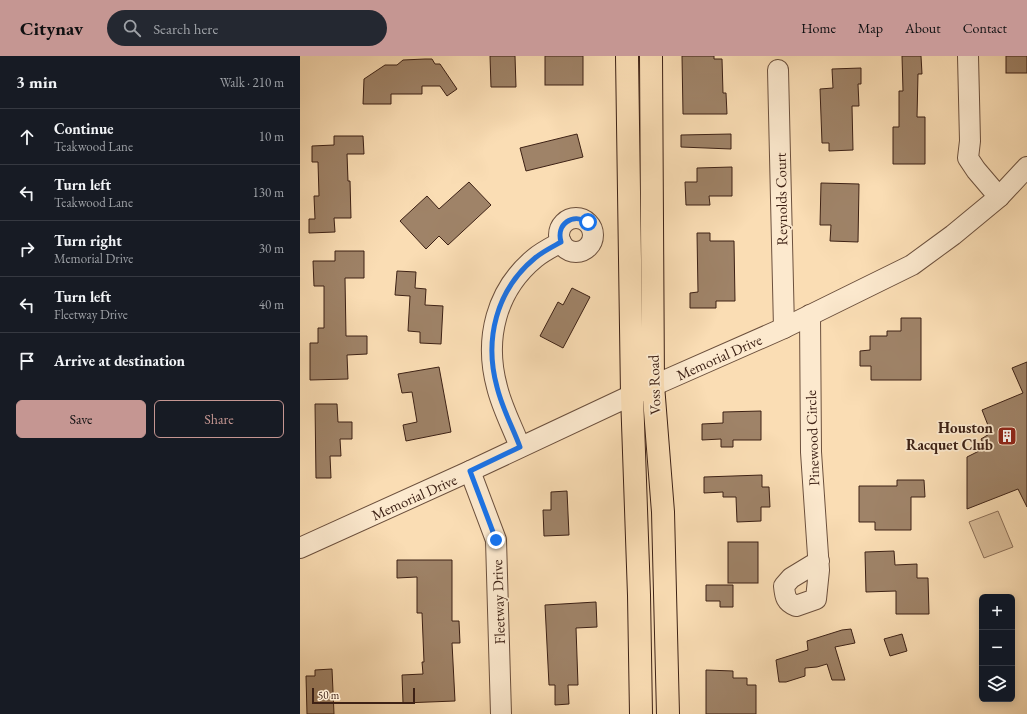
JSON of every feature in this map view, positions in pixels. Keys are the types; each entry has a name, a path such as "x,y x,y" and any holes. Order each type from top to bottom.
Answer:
{"main road":[{"name":"Voss Road","path":"627,56 632,395 639,595 641,714"},
{"name":"Voss Road","path":"651,56 653,385 663,512 668,714"}],"street":[{"path":"968,56 970,141 968,158 976,170 999,197"},
{"name":"Reynolds Court","path":"778,70 784,328"},
{"name":"Memorial Drive","path":"300,548 470,471 653,385 784,328 912,265 953,235 999,197 1027,167"},
{"path":"520,447 497,388 493,368 492,344 495,316 506,292 520,272 536,257 561,242"},
{"name":"Pinewood Circle","path":"810,315 810,452 819,561"},
{"name":"Fleetway Drive","path":"470,471 496,540 501,714"}],"shaded area":[{"path":"998,511 1013,547 984,558 969,522"}],"building":[{"path":"490,56 515,56 516,87 491,87"},
{"path":"545,56 583,56 583,85 545,85"},
{"path":"682,56 714,56 714,59 722,59 723,93 726,93 727,114 683,114"},
{"path":"902,56 921,56 922,74 918,74 917,117 925,117 925,164 893,164 893,127 899,127 899,91 903,91"},
{"path":"1006,56 1027,56 1027,73 1006,73"},
{"path":"432,59 435,64 440,64 457,89 447,96 440,86 422,86 422,94 391,94 391,104 363,104 364,79 385,65 397,65 403,60"},
{"path":"861,68 861,84 858,84 859,106 852,106 853,150 829,151 829,143 822,143 820,89 833,88 832,69"},
{"path":"577,134 583,157 526,171 520,148"},
{"path":"731,134 731,149 681,147 681,135"},
{"path":"334,136 363,136 364,154 347,154 348,181 350,181 351,218 334,218 335,232 309,233 309,219 315,219 314,196 319,196 318,162 312,162 312,146 334,145"},
{"path":"732,167 732,196 709,196 710,205 686,205 685,182 697,182 697,168"},
{"path":"469,182 491,205 448,245 439,236 426,249 400,221 427,196 439,209"},
{"path":"821,183 859,184 858,242 830,241 831,225 820,225"},
{"path":"697,233 710,233 710,241 734,241 735,301 716,301 716,308 690,308 690,293 698,292"},
{"path":"335,251 364,251 364,278 345,278 346,336 367,336 367,354 347,355 348,379 310,380 310,343 318,343 318,328 324,328 324,286 314,286 313,261 335,261"},
{"path":"397,271 416,272 415,288 426,289 425,305 443,306 441,344 420,343 420,332 408,331 410,296 395,295"},
{"path":"572,288 590,297 563,348 540,336 558,302 563,305"},
{"path":"901,318 921,318 921,380 871,380 871,366 860,366 860,351 870,350 870,336 887,336 887,331 901,331"},
{"name":"Houston Racquet Club","path":"1027,362 1027,507 1018,489 967,509 967,457 985,448 981,439 991,433 982,410 1023,393 1012,368"},
{"path":"439,367 451,432 406,441 403,425 417,422 412,392 402,393 398,374"},
{"path":"315,404 337,404 338,422 352,422 352,439 340,439 341,456 330,456 331,478 316,478"},
{"path":"761,411 761,440 733,440 733,447 721,447 721,439 702,440 702,424 723,423 723,412"},
{"path":"762,475 762,487 769,487 770,507 761,507 761,521 737,522 736,497 723,497 723,492 704,493 704,477"},
{"path":"897,480 924,480 925,497 911,497 911,530 875,530 875,522 859,522 859,486 897,486"},
{"path":"567,491 569,535 544,536 543,510 551,510 551,492"},
{"path":"728,542 758,542 758,583 728,583"},
{"path":"894,551 895,565 917,564 917,578 928,578 929,614 896,614 896,591 866,592 865,552"},
{"path":"397,560 452,560 452,621 459,621 460,643 452,643 455,701 403,703 402,675 423,674 422,613 417,613 417,577 397,578"},
{"path":"706,585 733,585 733,607 720,607 720,601 706,601"},
{"path":"596,602 597,627 576,628 578,685 568,685 569,704 555,705 555,685 549,685 545,605"},
{"path":"851,629 855,643 835,647 845,680 832,680 827,664 805,668 805,676 786,682 779,682 776,660 808,650 807,641 842,630"},
{"path":"902,634 907,651 890,656 884,639"},
{"path":"332,669 334,714 307,714 306,676 315,676 315,670"},
{"path":"706,670 733,671 733,678 747,678 747,685 756,685 756,714 706,714"}],"place":[{"name":"Houston Racquet Club","path":"1007,436"}],"route":[{"path":"496,540 470,471 520,447 497,388 493,368 492,344 495,316 506,292 520,272 536,257 561,242 559,237 562,226 571,219 577,218 588,222"}]}
